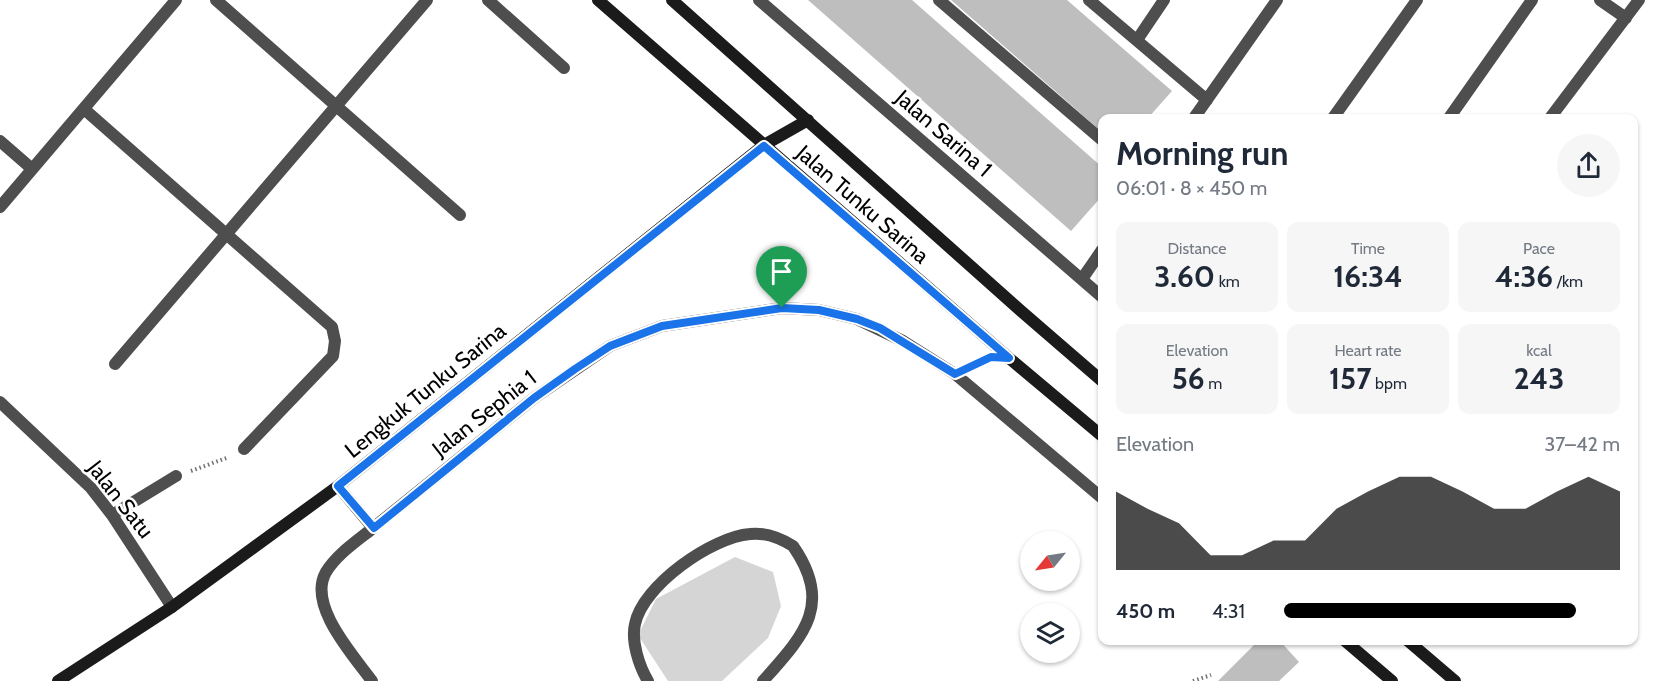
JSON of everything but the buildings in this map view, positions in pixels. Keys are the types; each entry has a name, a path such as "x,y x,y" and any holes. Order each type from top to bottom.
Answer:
{"street":[{"path":"0,207 176,0"},
{"path":"216,0 460,215"},
{"path":"115,364 427,0"},
{"path":"488,0 564,68"},
{"name":"Jalan Tunku Sarina","path":"598,0 764,146 1098,433"},
{"name":"Jalan Tunku Sarina","path":"672,0 1098,377"},
{"name":"Jalan Sarina 1","path":"759,0 1098,293"},
{"path":"939,0 1098,137"},
{"path":"1089,0 1208,100"},
{"path":"1137,40 1164,0"},
{"path":"1197,114 1277,0"},
{"path":"1336,114 1417,0"},
{"path":"1452,114 1532,0"},
{"path":"1600,0 1626,18"},
{"path":"1553,114 1639,0"},
{"path":"84,109 332,327 335,341 333,356 244,449"},
{"name":"Lengkuk Tunku Sarina","path":"58,681 172,607 338,486 764,146 808,120"},
{"path":"0,141 31,168"},
{"path":"1082,279 1098,256"},
{"name":"Jalan Sephia 1","path":"372,681 335,629 321,597 321,585 338,557 534,398 610,346 662,326 782,308 819,310 857,319 903,341 955,374 1098,495"},
{"name":"Jalan Satu","path":"0,402 91,488 112,515 172,607"},
{"path":"112,515 176,476"},
{"path":"338,486 374,528"},
{"path":"648,681 637,654 634,626 646,600 659,584 708,548 748,534 765,534 793,546 813,592 812,613 806,627 762,681"},
{"path":"1350,645 1392,681"},
{"path":"1413,645 1455,681"}],"path":[{"path":"176,476 225,459 244,449"},
{"path":"1193,681 1211,675"}],"shaded area":[{"path":"735,557 773,572 781,606 768,638 722,681 668,681 638,635 656,599"}],"route":[{"path":"764,146 1009,358 991,357 955,374 880,328 857,319 819,310 782,308 662,326 610,346 534,398 374,528 338,486 764,146"}]}
